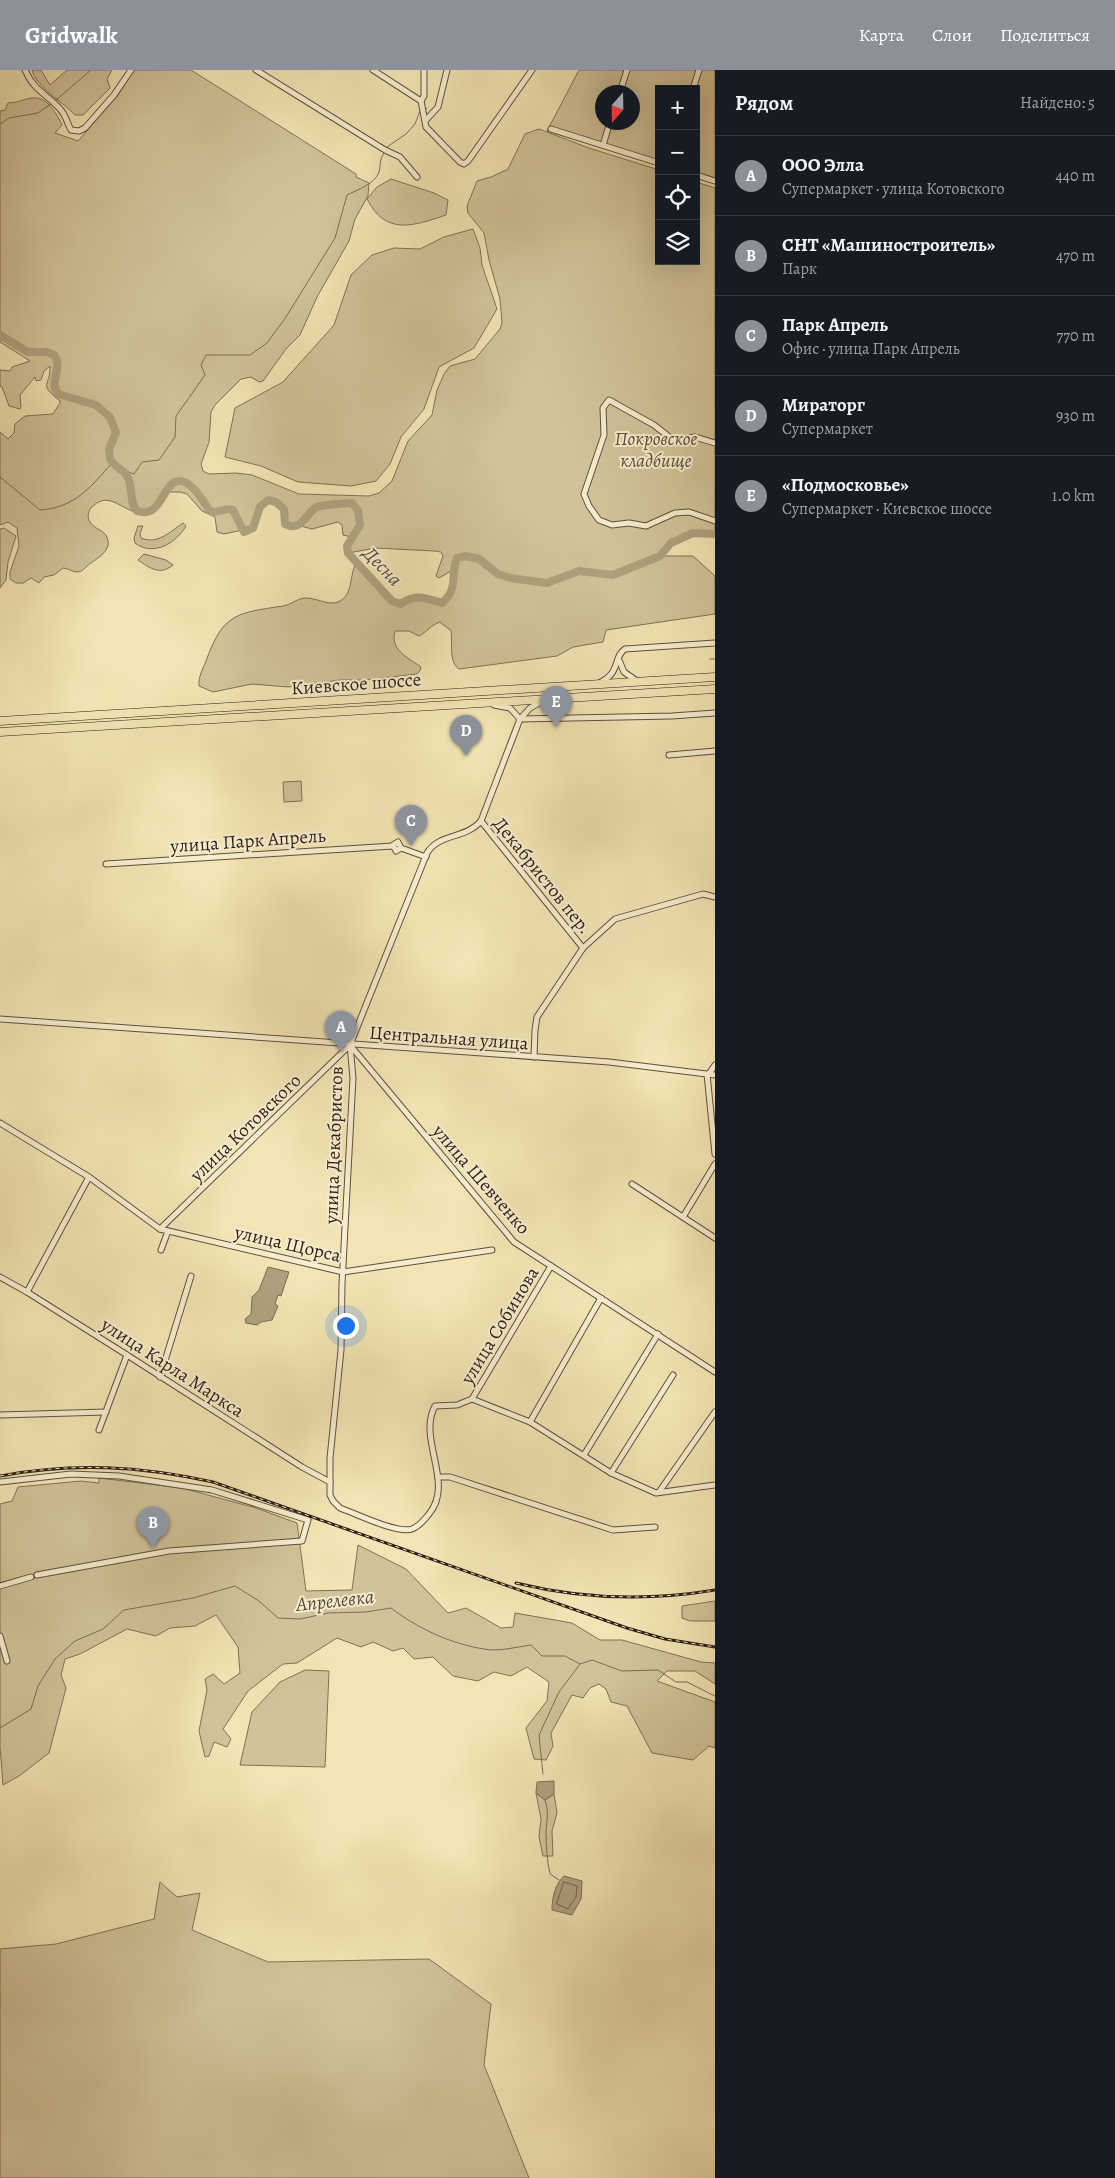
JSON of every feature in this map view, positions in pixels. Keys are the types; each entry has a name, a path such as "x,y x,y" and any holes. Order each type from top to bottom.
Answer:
{"highway":[{"name":"Киевское шоссе","path":"0,721 715,678"},
{"name":"Киевское шоссе","path":"0,732 715,689"}],"street":[{"path":"25,70 34,87 59,107 72,130 79,131 85,128 114,95 131,70"},
{"path":"256,70 385,150 400,157 417,176"},
{"path":"374,70 422,101"},
{"path":"424,70 424,96 422,101 426,127 464,164 468,162 532,70"},
{"path":"426,120 438,108 447,70"},
{"path":"622,85 627,70"},
{"path":"694,85 699,70"},
{"path":"551,129 655,162"},
{"path":"603,145 608,130"},
{"path":"700,176 715,181"},
{"path":"715,443 695,437 673,440 654,425 608,400 603,408 604,435 584,494 589,506 599,520 612,524 629,523 646,526 675,513 689,512 715,521"},
{"path":"596,685 611,676 621,652 627,649 715,644"},
{"path":"619,660 622,669 628,676 643,682"},
{"path":"480,821 520,720 533,705 553,698"},
{"path":"482,703 508,707 520,720"},
{"path":"526,711 526,717 529,719"},
{"path":"520,720 715,713"},
{"path":"669,755 715,751"},
{"name":"улица Декабристов","path":"438,1477 438,1493 432,1510 419,1526 410,1530 399,1530 340,1508 332,1500 330,1458 341,1350 342,1284 353,1078 350,1045 426,857 435,843 469,832 480,821"},
{"name":"Декабристов пер.","path":"480,821 582,948"},
{"name":"улица Парк Апрель","path":"106,864 392,846 398,842 401,848 426,857"},
{"path":"534,1057 534,1030 537,1017 582,948 615,919 703,894 715,897"},
{"name":"Центральная улица","path":"0,1019 609,1062 710,1074"},
{"name":"улица Котовского","path":"160,1229 350,1045"},
{"name":"улица Шевченко","path":"350,1045 514,1242 715,1372"},
{"path":"715,1065 710,1074 715,1154"},
{"path":"0,1123 89,1177 160,1229"},
{"path":"683,1217 715,1164"},
{"path":"27,1292 89,1177"},
{"path":"632,1184 715,1238"},
{"name":"улица Щорса","path":"160,1229 343,1272 492,1250"},
{"path":"161,1250 168,1231"},
{"name":"улица Собинова","path":"472,1399 551,1266"},
{"path":"160,1378 191,1276"},
{"name":"улица Карла Маркса","path":"0,1278 27,1292 160,1378 302,1467 330,1482"},
{"path":"530,1422 601,1298"},
{"path":"584,1455 658,1334"},
{"path":"99,1430 127,1355"},
{"path":"611,1473 673,1374"},
{"path":"655,1527 613,1530 450,1477 438,1477 431,1436 432,1411 435,1406 457,1405 472,1399 530,1422 611,1473 656,1493 715,1485"},
{"path":"0,1415 106,1412"},
{"path":"660,1492 715,1412"},
{"path":"0,1482 71,1474 119,1476 212,1490 308,1520 302,1541 169,1551 34,1576 0,1586"},
{"path":"0,1636 7,1660"}],"green space":[{"path":"32,70 41,70 50,85 67,70 112,70 107,79 110,88 83,115 75,115 39,83"},
{"name":"Покровское кладбище","path":"134,70 191,70 356,174 356,177 369,183 368,196 355,219 349,241 317,297 300,335 286,349 263,381 259,382 251,377 241,379 215,405 211,412 209,442 201,464 203,471 209,474 236,473 252,475 299,494 369,496 379,493 392,481 408,441 432,415 437,390 444,374 450,366 475,359 500,329 502,323 500,299 489,260 484,233 468,213 467,206 477,181 508,169 525,134 539,129 589,148 655,169 655,265 700,265 700,183 715,188 715,534 684,536 671,543 661,556 693,556 715,576 715,614 606,630 603,642 573,647 557,656 459,669 452,657 451,631 440,622 419,636 409,631 395,631 394,637 397,648 420,666 421,669 417,674 364,680 340,680 288,687 252,684 213,692 199,686 200,676 212,645 219,633 234,618 254,611 286,605 304,598 330,603 338,602 347,594 357,562 392,601 401,604 411,598 420,597 442,603 449,596 452,588 453,570 439,578 436,576 443,556 441,552 376,548 348,553 347,546 352,537 343,535 342,525 338,522 312,529 297,525 287,525 284,509 271,500 265,502 262,506 253,527 249,530 224,534 217,532 215,517 202,511 187,494 169,492 167,490 155,508 146,512 132,511 107,500 96,503 89,511 89,520 106,535 108,547 82,571 75,572 63,568 54,575 44,577 39,583 31,578 23,583 16,583 10,579 10,572 19,546 17,528 8,522 0,525 0,432 8,439 14,433 15,424 25,416 53,414 60,401 47,387 50,366 44,371 41,380 36,381 35,377 20,395 20,409 9,406 0,386 0,370 10,371 12,367 30,361 0,342 0,111 5,110 8,103 37,98 51,107 62,125 55,133 78,141 118,95"},
{"path":"579,70 715,70 715,184 700,179 700,85 655,85 655,165 547,131"},
{"path":"391,179 434,193 448,200 446,215 412,225 401,225 383,219 374,211 367,199 377,187"},
{"path":"473,229 480,248 482,265 497,309 474,348 439,367 424,409 401,437 390,464 376,481 351,486 298,482 261,466 225,457 235,408 283,382 334,325 351,275 372,255 394,248 420,249 444,237"},
{"path":"183,523 186,526 182,532 164,546 150,549 135,543 134,538 138,526 143,526 140,533 141,538 152,540 163,537"},
{"path":"4,528 16,536 8,562 6,580 0,588 0,529"},
{"path":"144,554 166,560 173,565 164,570 155,570 138,560"},
{"path":"301,781 302,801 284,802 283,782"},
{"path":"99,1478 182,1488 256,1508 297,1523 306,1591 352,1590 358,1545 406,1569 448,1613 466,1608 501,1628 513,1627 515,1613 572,1623 600,1640 622,1640 701,1662 715,1663 715,1684 695,1671 667,1671 657,1681 715,1702 715,1748 709,1746 693,1760 652,1753 627,1706 611,1702 606,1689 599,1684 590,1688 583,1698 572,1695 551,1733 553,1746 546,1760 534,1759 526,1728 547,1701 549,1682 527,1667 511,1676 494,1672 478,1681 453,1676 433,1657 414,1659 403,1648 393,1651 373,1642 361,1647 337,1638 297,1663 283,1664 248,1691 223,1729 231,1739 227,1747 214,1742 209,1756 205,1757 199,1731 207,1690 205,1679 213,1674 224,1684 240,1673 238,1647 216,1615 195,1626 170,1628 156,1636 127,1629 80,1654 65,1659 61,1675 66,1688 49,1753 19,1776 3,1785 0,1747 0,1504 12,1501 18,1487 81,1481 99,1483"},
{"path":"715,1601 715,1621 690,1621 682,1618 682,1606"},
{"path":"305,1670 329,1671 325,1767 240,1765 252,1712 280,1682"},
{"path":"536,1793 545,1800 554,1794 557,1813 552,1831 553,1856 543,1856 539,1837 541,1819"},
{"path":"160,1882 177,1897 200,1893 192,1930 268,1962 429,1959 491,2004 484,2065 529,2178 0,2178 0,1949 56,1944 154,1919"}],"water":[{"path":"268,1267 289,1272 281,1296 278,1295 275,1304 278,1306 272,1320 261,1322 257,1325 246,1323 245,1319 251,1314 252,1297 259,1290"},
{"path":"554,1781 554,1794 545,1800 536,1793 537,1782"},
{"path":"564,1876 582,1881 581,1899 572,1915 552,1910 558,1883"}],"waterway":[{"path":"56,100 91,70"},
{"path":"0,124 9,118 38,113 52,103"},
{"path":"387,147 406,134 415,124 420,111"},
{"path":"123,470 134,474 142,462 159,460 175,437 176,416 205,375 201,365 206,355 250,355 267,343 286,317 335,238 347,195 374,180 379,172 384,153"},
{"name":"Десна","path":"0,335 28,352 47,352 54,355 57,360 55,389 58,394 96,405 110,417 116,433 109,449 110,459 127,476 134,507 137,511 146,512 154,509 168,488 173,483 180,481 194,489 210,511 233,510 244,532 253,528 260,507 268,500 276,502 284,509 285,524 291,526 300,524 317,507 352,503 358,510 360,525 347,546 348,553 392,601 401,604 411,598 425,598 442,603 451,592 457,558 466,556 479,559 498,574 510,578 547,583 579,571 613,575 660,556 671,543 693,533 715,534"},
{"path":"0,477 40,510 72,501 89,488 112,463"},
{"path":"710,659 715,659"},
{"name":"Апрелевка","path":"0,1728 31,1709 38,1686 55,1659 75,1641 103,1629 124,1610 193,1598 235,1586 259,1601 278,1618 300,1619 328,1613 366,1612 391,1608 435,1634 472,1647 495,1650 531,1645 542,1656 565,1656 580,1664 592,1660 622,1671 658,1670 676,1682 687,1682 715,1696"},
{"path":"543,1774 539,1735 559,1692 580,1664"},
{"path":"545,1800 547,1812 547,1858 550,1874 559,1880"}],"railway":[{"path":"0,1476 54,1469 107,1468 159,1472 213,1482 627,1628 665,1639 715,1647"},
{"path":"516,1583 565,1592 615,1597 665,1596 715,1590"}],"place":[{"name":"«Подмосковье»","path":"556,727"},
{"name":"Мираторг","path":"466,756"},
{"name":"Парк Апрель","path":"411,846"},
{"name":"ООО Элла","path":"341,1052"},
{"name":"СНТ «Машиностроитель»","path":"153,1548"}]}
